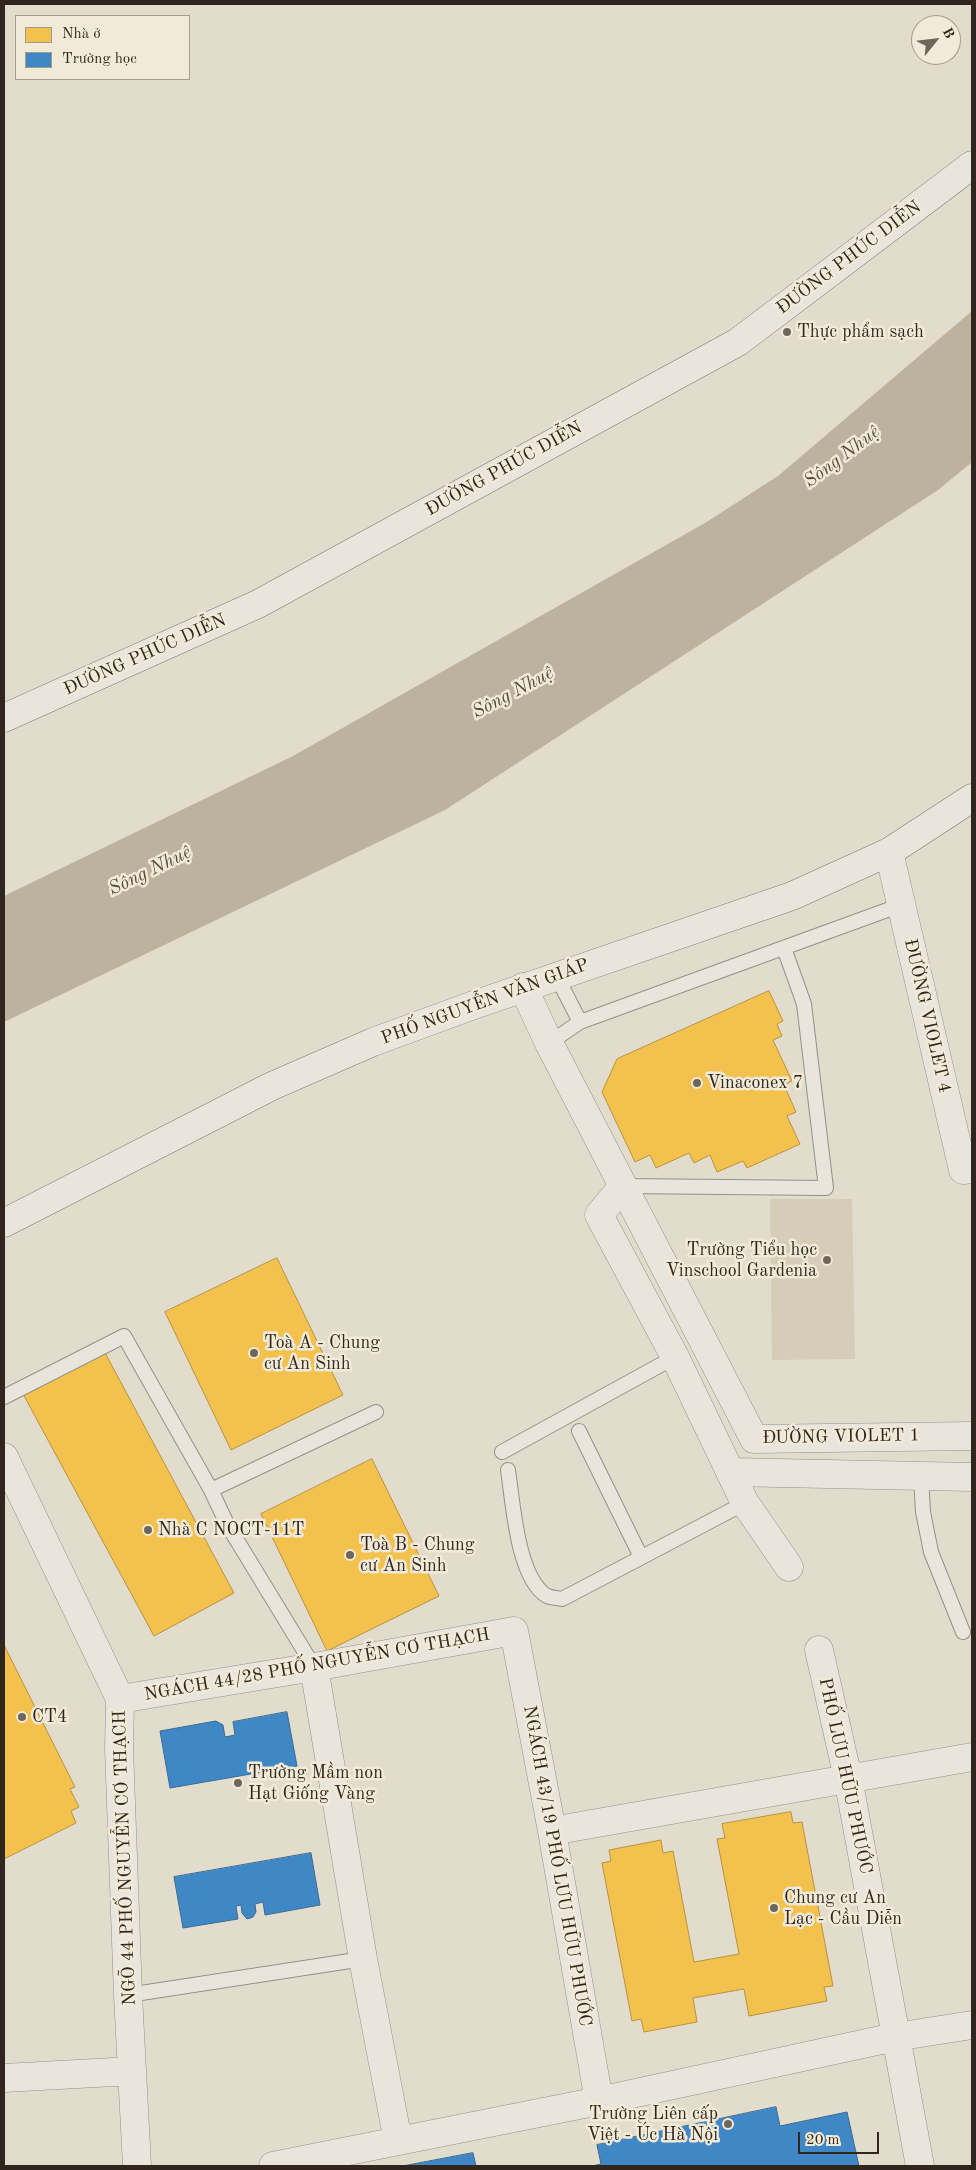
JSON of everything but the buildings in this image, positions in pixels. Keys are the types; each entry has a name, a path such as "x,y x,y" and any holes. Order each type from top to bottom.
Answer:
{"street":[{"name":"ĐƯỜNG PHÚC DIỄN","path":"4,718 258,604 738,342 972,165"},
{"name":"PHỐ NGUYỄN VĂN GIÁP","path":"4,1222 272,1086 373,1042 556,975 792,896 889,852 972,798"},
{"name":"ĐƯỜNG VIOLET 4","path":"889,852 963,1170 972,1169"},
{"path":"523,987 623,1186 599,1215 675,1358 745,1502 789,1566"},
{"name":"ĐƯỜNG VIOLET 1","path":"623,1186 754,1439 972,1436"},
{"name":"NGÕ 44 PHỐ NGUYỄN CƠ THẠCH","path":"4,1456 120,1699 119,1748 128,1995 137,2166"},
{"path":"731,1472 972,1477"},
{"name":"NGÁCH 44/28 PHỐ NGUYỄN CƠ THẠCH","path":"120,1699 314,1668 514,1631"},
{"name":"NGÁCH 43/19 PHỐ LƯU HỮU PHƯỚC","path":"514,1631 552,1831 599,2101"},
{"name":"PHỐ LƯU HỮU PHƯỚC","path":"819,1650 848,1778 920,2166"},
{"path":"314,1668 363,1959 398,2141"},
{"path":"552,1831 972,1757"},
{"path":"272,2166 599,2101 895,2037 972,2025"},
{"path":"4,2078 132,2071"}],"lane":[{"path":"549,1042 580,1022 901,905"},
{"path":"623,1186 826,1188 804,1004 784,948"},
{"path":"556,975 580,1022"},
{"path":"4,1397 124,1336 211,1490 227,1524 314,1668"},
{"path":"502,1452 675,1358"},
{"path":"211,1490 376,1412"},
{"path":"579,1431 641,1557"},
{"path":"508,1470 523,1562 540,1590 549,1597 562,1599 745,1502"},
{"path":"921,1476 923,1512 931,1552 963,1632"},
{"path":"128,1995 363,1959"}],"shaded area":[{"path":"770,1199 852,1199 855,1359 772,1360"}],"water":[{"name":"Sông Nhuệ","path":"972,311 972,462 938,490 445,810 4,1022 4,896 293,756 705,523 778,476"}],"place":[{"name":"Thực phẩm sạch","path":"787,332"},
{"name":"Vinaconex 7","path":"697,1083"},
{"name":"Trường Tiểu học Vinschool Gardenia","path":"827,1260"},
{"name":"Toà A - Chung cư An Sinh","path":"254,1353"},
{"name":"Nhà C NOCT-11T","path":"148,1530"},
{"name":"Toà B - Chung cư An Sinh","path":"350,1555"},
{"name":"CT4","path":"22,1717"},
{"name":"Trường Mầm non Hạt Giống Vàng","path":"238,1783"},
{"name":"Chung cư An Lạc - Cầu Diễn","path":"774,1908"},
{"name":"Trường Liên cấp Việt - Úc Hà Nội","path":"728,2124"}]}
